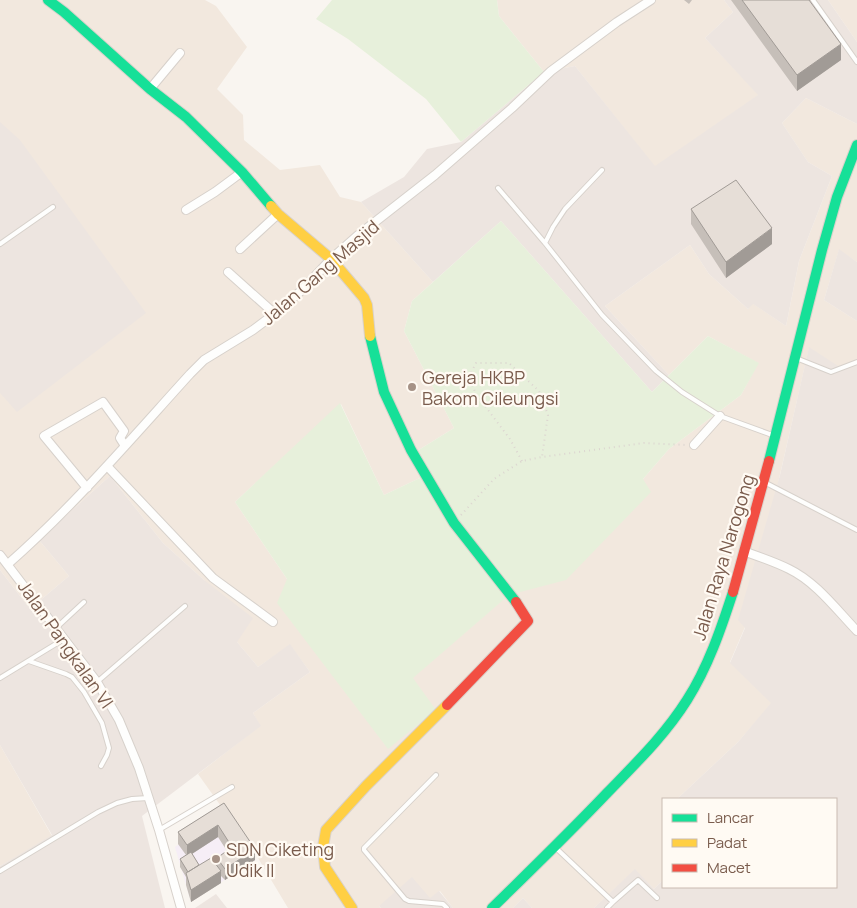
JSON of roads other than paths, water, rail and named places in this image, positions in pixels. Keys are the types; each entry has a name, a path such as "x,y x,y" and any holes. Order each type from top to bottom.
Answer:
{"street":[{"path":"48,0 64,12 150,90 186,117 242,172 278,214 331,259 364,298 368,305 371,341 384,392 411,450 454,523 514,597 528,621 366,786 326,830 323,847 325,867 352,908"},
{"name":"Jalan Gang Masjid","path":"8,564 87,488 204,360 275,314 357,236 435,176 551,71 617,22 651,0"},
{"path":"150,90 180,53"},
{"name":"Jalan Raya Narogong","path":"492,908 646,754 666,730 687,699 703,670 721,630 746,552 818,265 836,202 857,145"},
{"path":"186,210 242,172"},
{"path":"240,249 278,214"},
{"path":"228,272 275,314"},
{"path":"87,488 44,436 103,402 124,431 120,438 125,446"},
{"path":"694,445 720,416"},
{"path":"107,466 213,578 273,622"},
{"path":"746,552 789,569 804,578 816,587 857,632"},
{"name":"Jalan Pangkalan VI","path":"0,555 97,682 119,720 139,768 181,908"}],"lane":[{"path":"813,0 857,62"},
{"path":"545,242 565,209 602,170"},
{"path":"498,188 545,242 602,314 656,371 682,392 720,416 775,436"},
{"path":"0,244 52,207"},
{"path":"794,358 831,372 857,362"},
{"path":"764,482 857,530"},
{"path":"56,628 84,602"},
{"path":"97,682 185,606"},
{"path":"0,678 64,639"},
{"path":"29,661 72,677 84,692 102,723 109,748 101,766"},
{"path":"436,775 364,850 405,899 443,904 447,908"},
{"path":"159,830 232,787"},
{"path":"0,871 98,812 117,803 132,799 148,798"},
{"path":"555,847 613,902"},
{"path":"607,908 638,880 657,898"}],"place":[{"name":"Gereja HKBP Bakom Cileungsi","path":"412,387"},
{"name":"SDN Ciketing Udik II","path":"216,859"}]}
